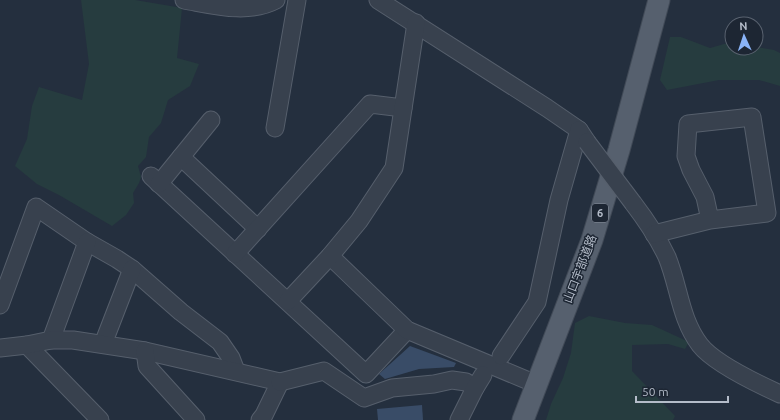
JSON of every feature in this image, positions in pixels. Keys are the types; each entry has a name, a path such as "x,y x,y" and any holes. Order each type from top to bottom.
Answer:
{"main road":[{"name":"山口宇部道路","path":"523,420 592,240 619,150 659,0"}],"street":[{"path":"184,0 238,8 269,4 276,0"},
{"path":"275,128 297,0"},
{"path":"378,0 547,108 583,136 647,221 667,258 682,309 691,330 700,345 711,356 780,394"},
{"path":"288,301 330,256 359,221 394,168 416,23"},
{"path":"235,254 370,104 403,108"},
{"path":"654,234 710,220 767,213 752,117 688,124 686,156 690,170 704,197 710,220"},
{"path":"211,120 181,156 155,180 366,374 408,330"},
{"path":"500,356 537,302 559,200 583,136"},
{"path":"181,156 258,229"},
{"path":"0,305 36,207 87,242 117,258 132,269 181,312 220,342 231,358 236,371"},
{"path":"51,340 87,242"},
{"path":"330,256 408,330 536,384"},
{"path":"103,344 132,269"},
{"path":"0,348 27,345 51,340 73,340 145,351 280,382 324,371 364,398 392,388 434,384 452,380 466,382 479,381 459,420"},
{"path":"27,345 100,420"},
{"path":"145,351 147,366 196,420"},
{"path":"260,420 264,415 280,382"}],"green space":[{"path":"81,0 135,0 182,8 177,58 199,64 190,86 168,100 161,123 149,137 146,157 138,166 141,177 133,193 134,203 126,215 112,226 37,184 15,166 27,139 32,106 39,87 82,100 89,64"},
{"path":"670,37 681,37 710,48 724,44 724,56 764,56 764,48 774,50 780,53 780,86 759,80 719,80 667,90 660,80"},
{"path":"589,316 625,323 652,325 689,342 685,349 668,344 632,345 632,371 675,416 673,420 546,420 551,404 563,378 571,353 575,323"}],"water":[{"path":"410,346 456,363 454,367 419,369 385,379 379,374"},
{"path":"422,405 423,420 378,420 377,409"}]}
